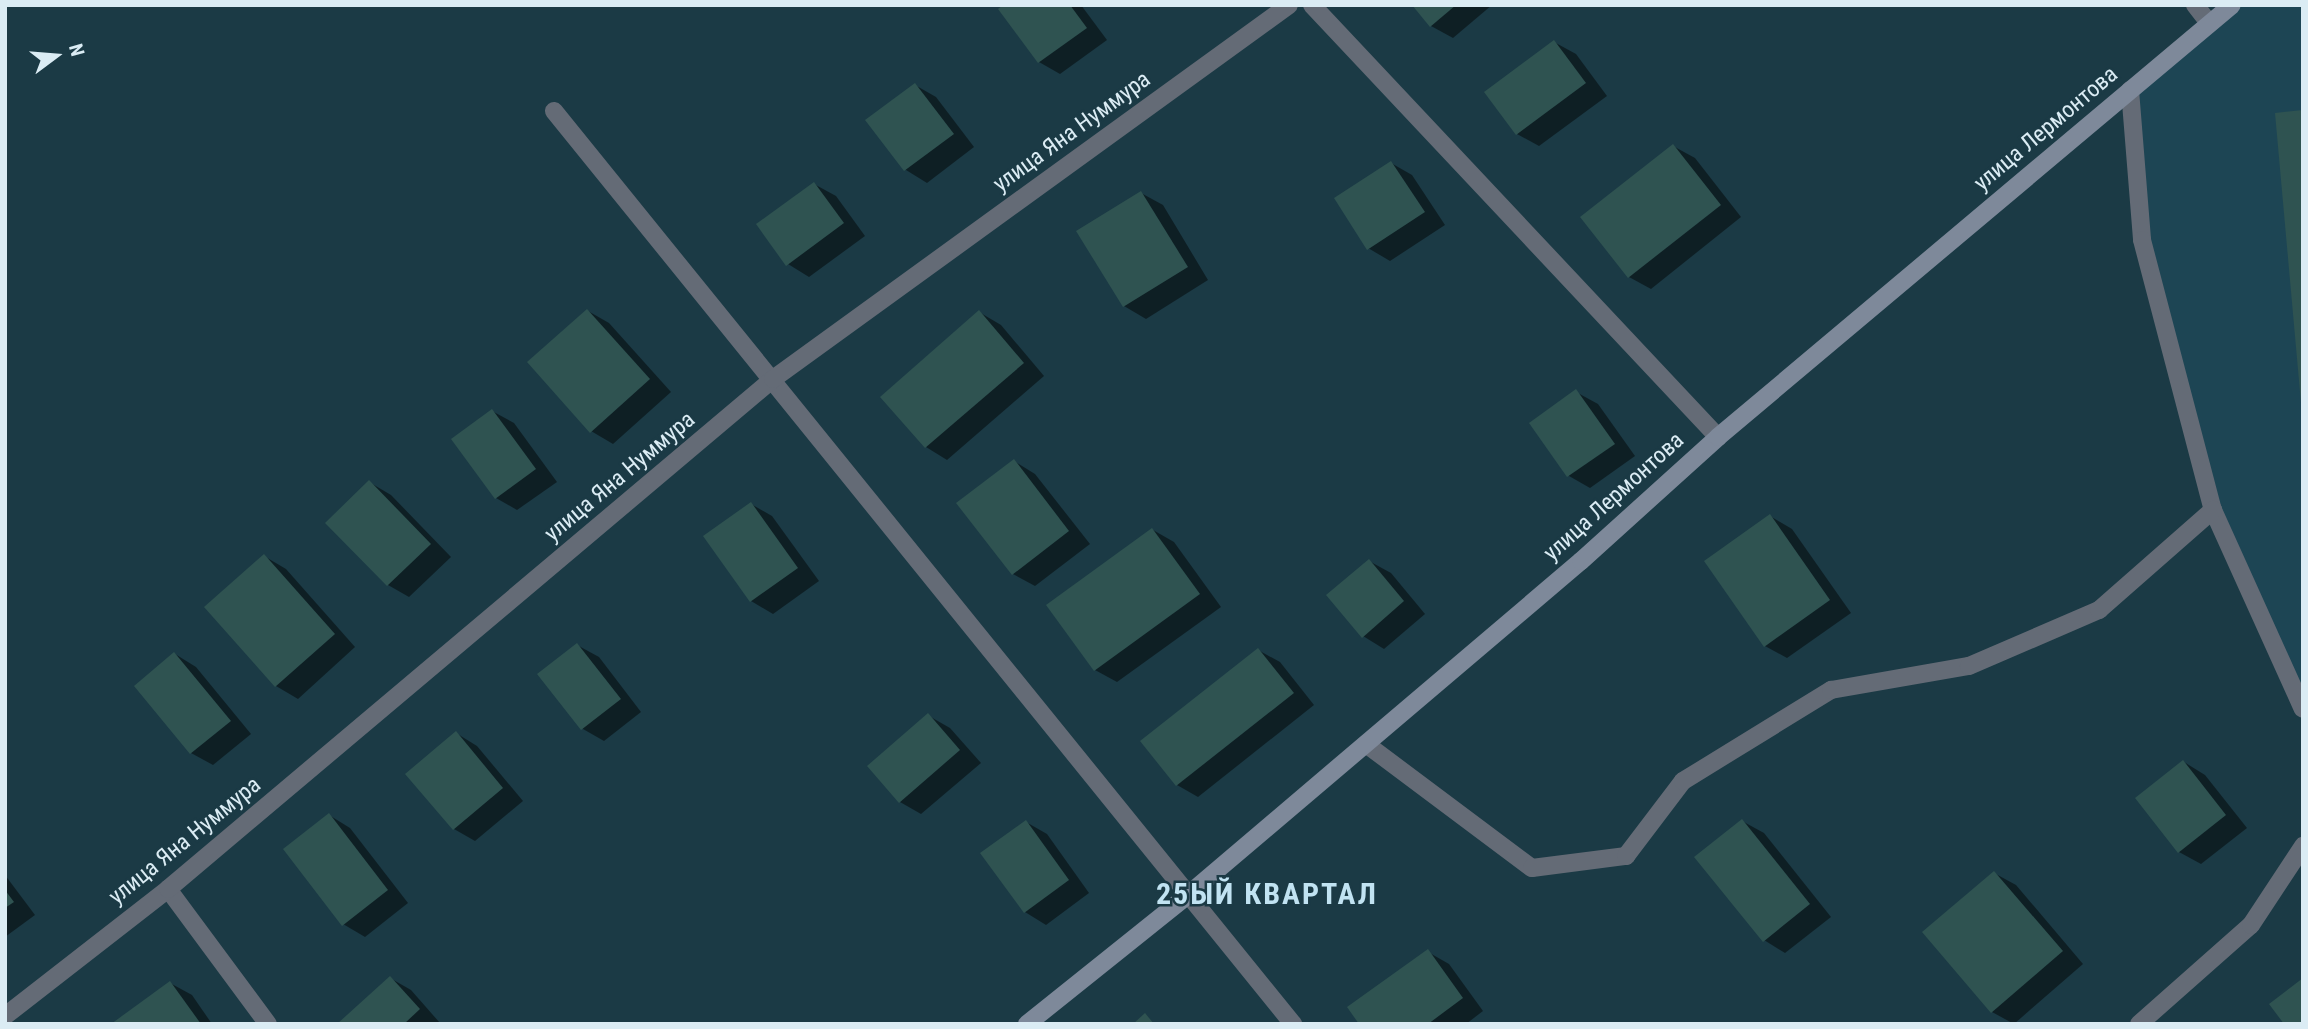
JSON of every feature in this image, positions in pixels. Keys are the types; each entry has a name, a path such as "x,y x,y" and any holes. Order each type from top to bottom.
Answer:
{"street":[{"name":"улица Яна Нуммура","path":"5,1016 168,889 773,379 1289,5"},
{"path":"1312,5 1718,437"},
{"path":"2195,5 2209,23"},
{"name":"улица Лермонтова","path":"1027,1024 1189,894 1581,561 1718,437 2232,5"},
{"path":"2130,90 2142,240 2214,510 2303,709"},
{"path":"554,111 1293,1024"},
{"path":"1366,744 1532,868 1626,856 1684,781 1831,690 1969,666 2099,610 2214,510"},
{"path":"2139,1024 2251,925 2303,846"},
{"path":"168,889 268,1024"}],"shaded area":[{"path":"2232,5 2303,5 2303,709 2213,510 2142,240 2130,90"}],"building":[{"path":"1003,5 1070,5 1087,28 1038,63 998,9"},
{"path":"1412,5 1456,5 1430,27"},
{"path":"1554,40 1586,83 1516,135 1484,92"},
{"path":"915,83 954,134 904,171 865,120"},
{"path":"2303,110 2303,403 2301,403 2275,113"},
{"path":"1673,144 1721,205 1628,278 1580,217"},
{"path":"1391,161 1425,212 1367,250 1334,198"},
{"path":"814,182 844,223 786,266 756,224"},
{"path":"1141,191 1188,267 1123,307 1076,231"},
{"path":"587,309 650,379 590,433 527,362"},
{"path":"979,310 1024,363 925,448 880,397"},
{"path":"1576,389 1615,444 1567,477 1529,423"},
{"path":"492,409 536,469 495,499 451,439"},
{"path":"1014,459 1069,531 1012,575 956,503"},
{"path":"369,480 431,544 387,586 325,523"},
{"path":"751,502 798,568 750,602 703,536"},
{"path":"1770,514 1830,600 1764,647 1704,561"},
{"path":"1152,528 1200,594 1094,671 1046,605"},
{"path":"264,554 335,634 275,687 204,607"},
{"path":"1369,559 1404,601 1362,638 1326,595"},
{"path":"577,643 621,699 581,730 537,674"},
{"path":"1258,648 1294,693 1176,786 1140,741"},
{"path":"174,652 231,721 190,754 134,686"},
{"path":"928,713 960,750 899,803 867,766"},
{"path":"456,731 503,788 453,830 405,774"},
{"path":"2183,760 2226,815 2178,853 2135,798"},
{"path":"329,813 388,890 342,926 283,849"},
{"path":"1742,819 1810,904 1763,942 1694,857"},
{"path":"1026,820 1069,880 1024,913 980,853"},
{"path":"1994,871 2063,951 1991,1013 1922,932"},
{"path":"5,890 14,902 5,908"},
{"path":"1428,949 1463,998 1428,1024 1359,1024 1347,1007"},
{"path":"390,976 420,1009 404,1024 337,1024"},
{"path":"2303,978 2303,1024 2284,1024 2269,1004"},
{"path":"170,981 201,1024 111,1024"},
{"path":"1145,1013 1154,1024 1133,1024"}],"district":[{"name":"25ЫЙ КВАРТАЛ","path":"1267,894"}]}
